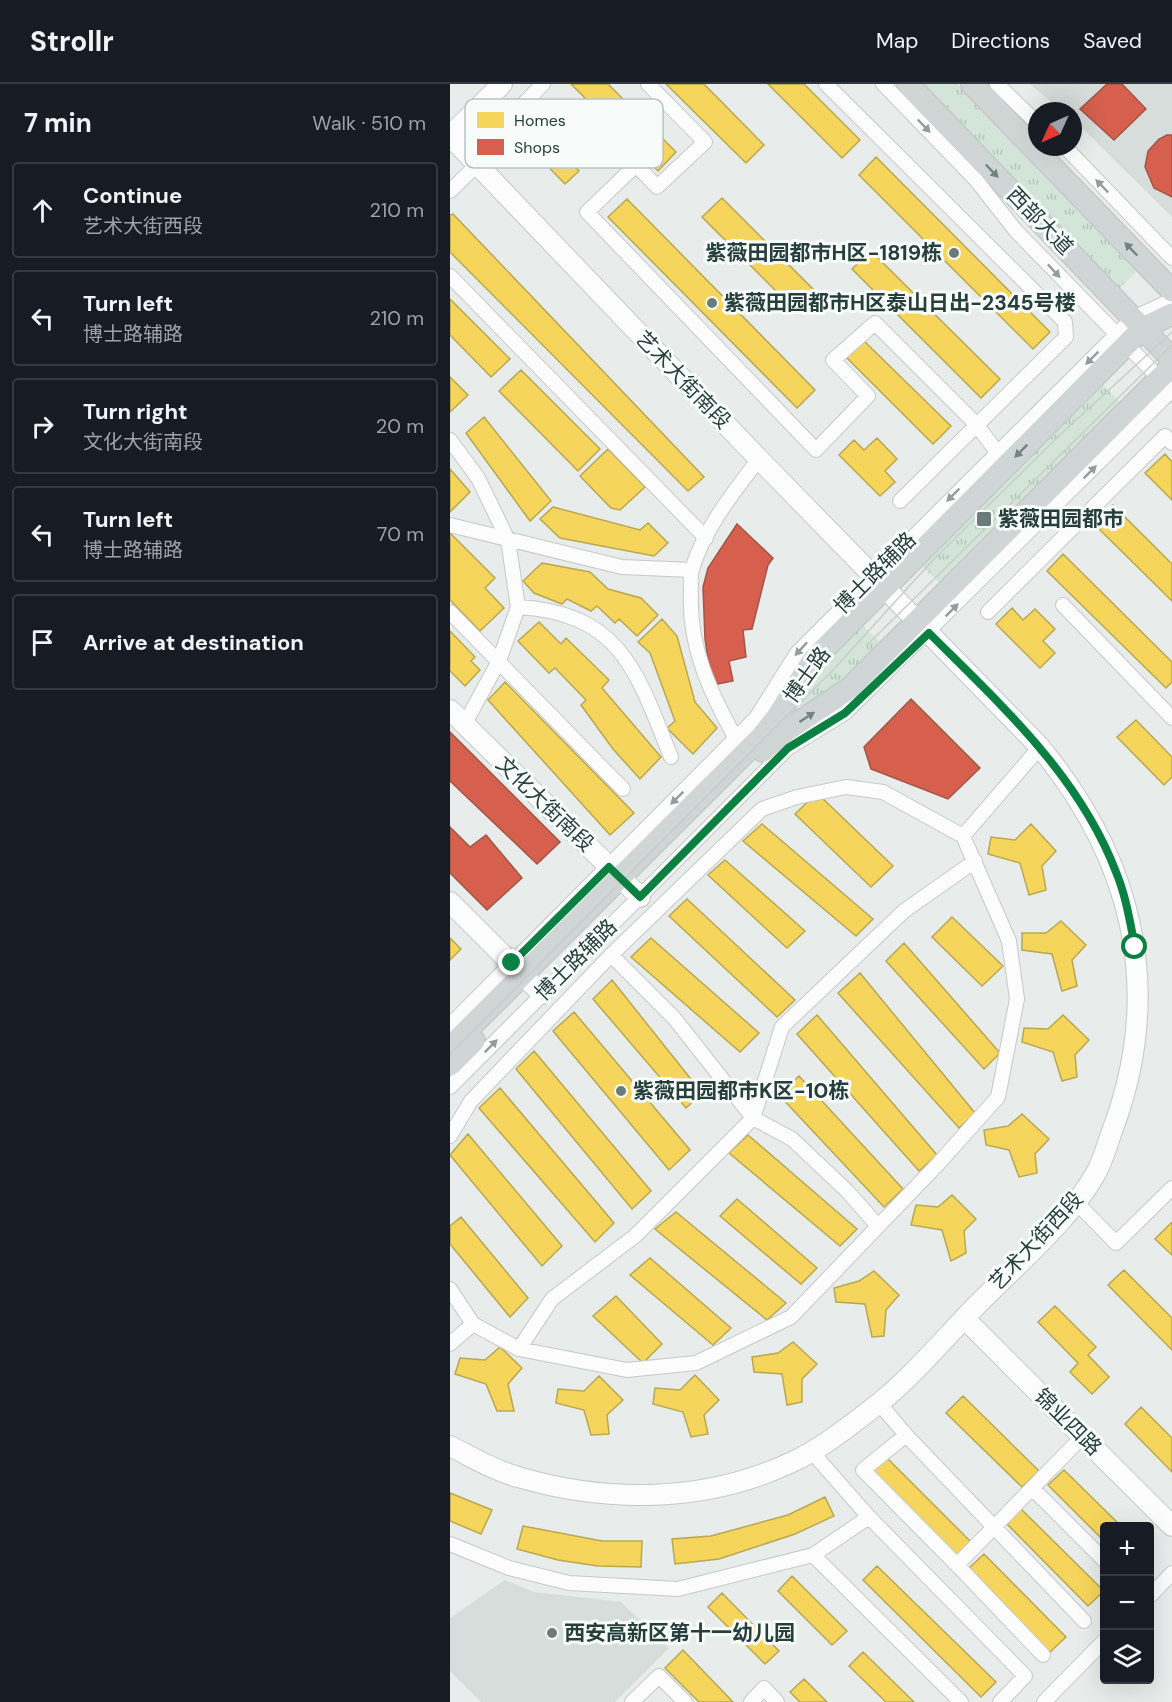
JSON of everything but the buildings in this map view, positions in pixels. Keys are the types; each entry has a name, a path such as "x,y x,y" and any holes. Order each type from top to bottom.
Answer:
{"main road":[{"name":"西部大道","path":"908,84 1172,359"},
{"path":"972,84 1172,291"},
{"name":"博士路","path":"450,1065 527,979 624,882 761,737 777,717 813,660 878,582 1138,323 1172,314"},
{"name":"博士路","path":"624,882 786,731 850,688 923,627 1169,383"},
{"name":"博士路","path":"450,1047 527,979"}],"street":[{"path":"487,99 502,84"},
{"path":"528,99 543,84"},
{"path":"648,84 663,99"},
{"path":"826,84 1065,322 1066,337 900,501"},
{"path":"883,84 976,180 1016,231 1120,341 1169,383"},
{"path":"997,84 1028,114"},
{"path":"639,168 657,187 705,142 663,99"},
{"path":"450,136 465,121"},
{"name":"艺术大街南段","path":"450,136 465,152"},
{"path":"1074,156 1172,258"},
{"path":"450,191 474,168"},
{"name":"艺术大街南段","path":"480,168 923,627"},
{"path":"633,168 586,212 816,450 868,396 833,360 875,322 976,424 997,452"},
{"path":"450,276 706,538"},
{"path":"1138,323 1172,300"},
{"name":"博士路辅路","path":"624,882 736,738 756,718 797,652 878,582 997,452 1120,341"},
{"path":"988,612 1165,436 1172,443"},
{"path":"450,440 478,478 508,540 518,607 499,661 464,725"},
{"path":"736,738 712,696 694,642 690,605 692,570 718,512 759,459"},
{"path":"450,525 622,567 692,570"},
{"path":"1063,605 1172,718"},
{"path":"518,607 547,609 600,630 638,675 671,757"},
{"path":"450,612 623,789"},
{"name":"艺术大街西段","path":"450,1446 515,1477 590,1493 622,1495 674,1494 726,1486 791,1463 812,1451 879,1403 1054,1227 1098,1169 1126,1091 1136,1034 1135,947 1116,872 1101,839 1066,779 1041,747 923,627"},
{"name":"文化大街南段","path":"450,710 624,882"},
{"path":"963,836 1041,747"},
{"path":"450,1136 471,1101 610,955 762,809 797,797 846,787 883,792 963,836 1009,941 1017,999 998,1097 791,1317 696,1363 627,1370 592,1361 519,1349 473,1324 450,1289"},
{"path":"519,1349 552,1299 635,1236 753,1118 782,1027 904,911 975,861"},
{"path":"450,902 527,979"},
{"path":"610,955 674,1018 753,1118 792,1138 847,1191 878,1226"},
{"name":"博士路辅路","path":"450,1025 527,979"},
{"name":"博士路辅路","path":"450,1087 527,979"},
{"path":"1075,1201 1116,1243 1172,1188"},
{"name":"锦业四路","path":"964,1318 1172,1526"},
{"path":"450,1344 473,1324"},
{"path":"879,1403 906,1435 1084,1621"},
{"path":"906,1435 863,1470 1043,1655"},
{"path":"957,1565 1082,1437"},
{"path":"812,1451 869,1517 1025,1676 1000,1702"},
{"path":"1032,1488 1100,1556"},
{"path":"450,1544 509,1568 569,1582 678,1589 813,1555 869,1517"},
{"path":"813,1555 961,1702"},
{"path":"1154,1591 1172,1573"},
{"path":"1044,1702 1100,1645"},
{"path":"632,1702 659,1676 685,1702"},
{"path":"751,1702 764,1688 777,1702"}],"shaded area":[{"path":"1029,84 1172,84 1172,217 1082,128 1082,102 1052,102"},
{"name":"西安高新区第十一幼儿园","path":"505,1580 534,1592 621,1602 669,1648 615,1702 481,1702 450,1671 450,1618"}],"green space":[{"path":"920,84 958,84 1138,269 1119,289"},
{"path":"1102,384 1122,404 941,585 921,565"},
{"path":"861,624 882,644 847,678 806,711 796,701 828,658"}],"tram line":[{"path":"450,1054 834,669 933,560 1062,433 1172,332"},
{"path":"867,645 1172,345"}],"place":[{"name":"紫薇田园都市H区-1819栋","path":"954,253"},
{"name":"紫薇田园都市H区泰山日出-2345号楼","path":"712,303"},
{"name":"紫薇田园都市","path":"984,519"},
{"name":"紫薇田园都市K区-10栋","path":"621,1091"},
{"name":"西安高新区第十一幼儿园","path":"552,1633"}],"route":[{"path":"512,963 609,867 640,897 788,748 845,713 929,633 1041,747 1066,779 1101,839 1116,872 1127,906 1135,947"}]}
